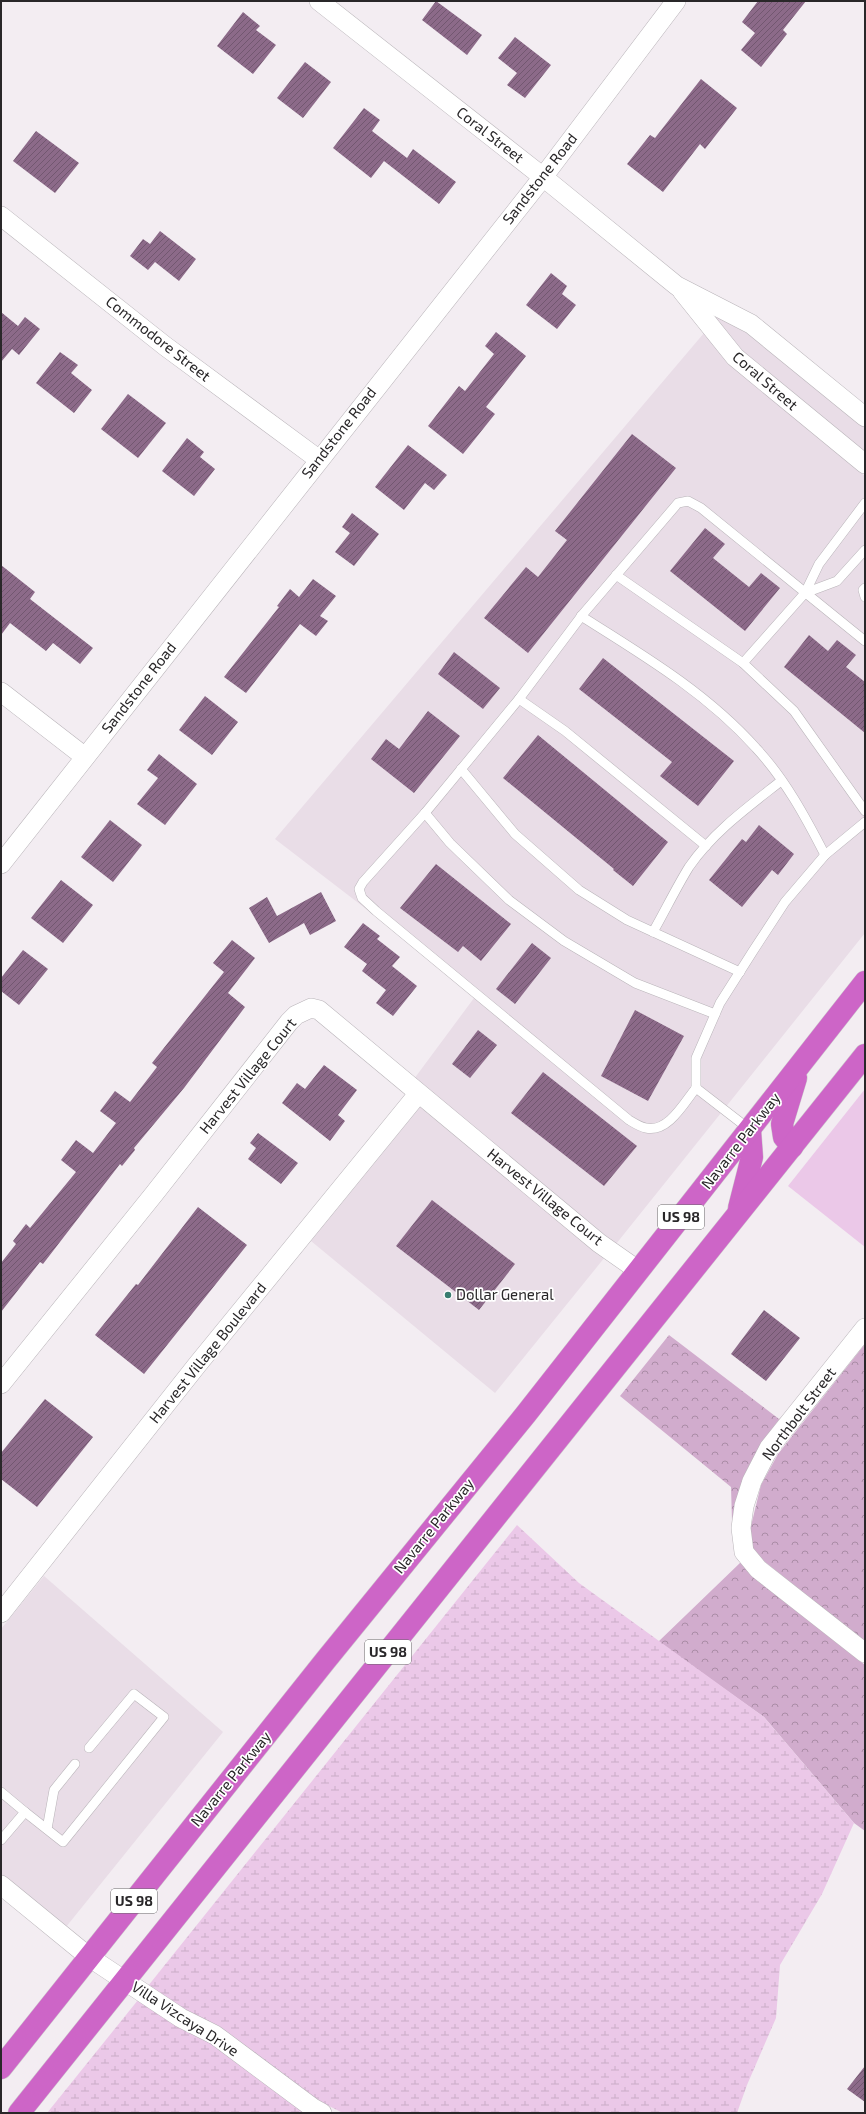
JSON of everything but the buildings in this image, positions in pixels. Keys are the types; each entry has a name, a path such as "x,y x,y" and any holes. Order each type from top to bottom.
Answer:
{"highway":[{"name":"Navarre Parkway","path":"1,2068 320,1666 526,1414 865,982"},
{"name":"US 98","path":"19,2113 865,1055"},
{"path":"792,1147 784,1138 782,1124 800,1066"},
{"path":"737,1215 752,1157 750,1130"}],"street":[{"name":"Coral Street","path":"319,1 543,177 677,286 735,357 865,464"},
{"name":"Sandstone Road","path":"1,864 318,459 543,177 676,1"},
{"name":"Commodore Street","path":"1,216 165,346 318,459"},
{"name":"Coral Street","path":"677,286 751,324 865,417"},
{"path":"1,692 85,757"},
{"name":"Harvest Village Court","path":"1,1384 296,1015 311,1008 319,1010 418,1094 599,1243 639,1271"},
{"name":"Harvest Village Boulevard","path":"1,1614 197,1365 418,1094"},
{"name":"Northbolt Street","path":"865,1328 769,1448 752,1481 744,1506 741,1528 744,1552 758,1569 865,1653"},
{"path":"1,1885 89,1957 125,1981"},
{"name":"Villa Vizcaya Drive","path":"125,1981 181,2018 215,2035 313,2108 322,2113"}],"lane":[{"path":"865,641 702,508 688,501 678,503 581,616 519,699 425,813 363,882 359,889 362,898 629,1120 645,1128 655,1129 665,1125 696,1088 696,1058 715,1014 785,902 825,855 865,822"},
{"path":"743,664 805,593 819,564 865,503"},
{"path":"805,593 837,580 865,550"},
{"path":"616,575 743,664 794,712 865,810"},
{"path":"865,588 863,590 865,597"},
{"path":"581,616 653,661 708,701 757,748 799,806 825,855"},
{"path":"519,699 565,731 706,846"},
{"path":"461,769 515,834 573,885 626,920 740,972"},
{"path":"653,932 690,867 706,846 740,814 781,781"},
{"path":"425,813 450,843 509,900 564,941 635,983 715,1014"},
{"path":"696,1088 750,1130"},
{"path":"1,1792 63,1842 164,1717 134,1694 89,1748"},
{"path":"46,1829 54,1790 75,1764"},
{"path":"1,1840 25,1812"}],"shaded area":[{"path":"717,317 747,332 865,428 865,453 741,351 716,319"},
{"path":"704,333 729,363 865,476 865,933 616,1244 414,1079 477,994 275,839"},
{"path":"420,1107 605,1257 495,1393 311,1241"},
{"path":"44,1576 223,1732 66,1927 1,1874 1,1629"}],"green space":[{"path":"865,1089 865,1247 788,1186"},
{"path":"669,1335 779,1419 782,1416 763,1441 749,1466 739,1492 732,1521 731,1487 620,1396"},
{"path":"865,1344 865,1642 765,1562 753,1549 750,1530 761,1485 778,1454"},
{"path":"517,1525 579,1583 764,1717 854,1823 822,1894 780,1965 776,2018 747,2085 737,2113 343,2113 317,2100 148,1986"},
{"path":"741,1562 753,1576 865,1665 865,1831 854,1823 764,1717 658,1642"},
{"path":"138,2000 210,2043 304,2113 47,2113"}],"place":[{"name":"Dollar General","path":"448,1295"}]}
